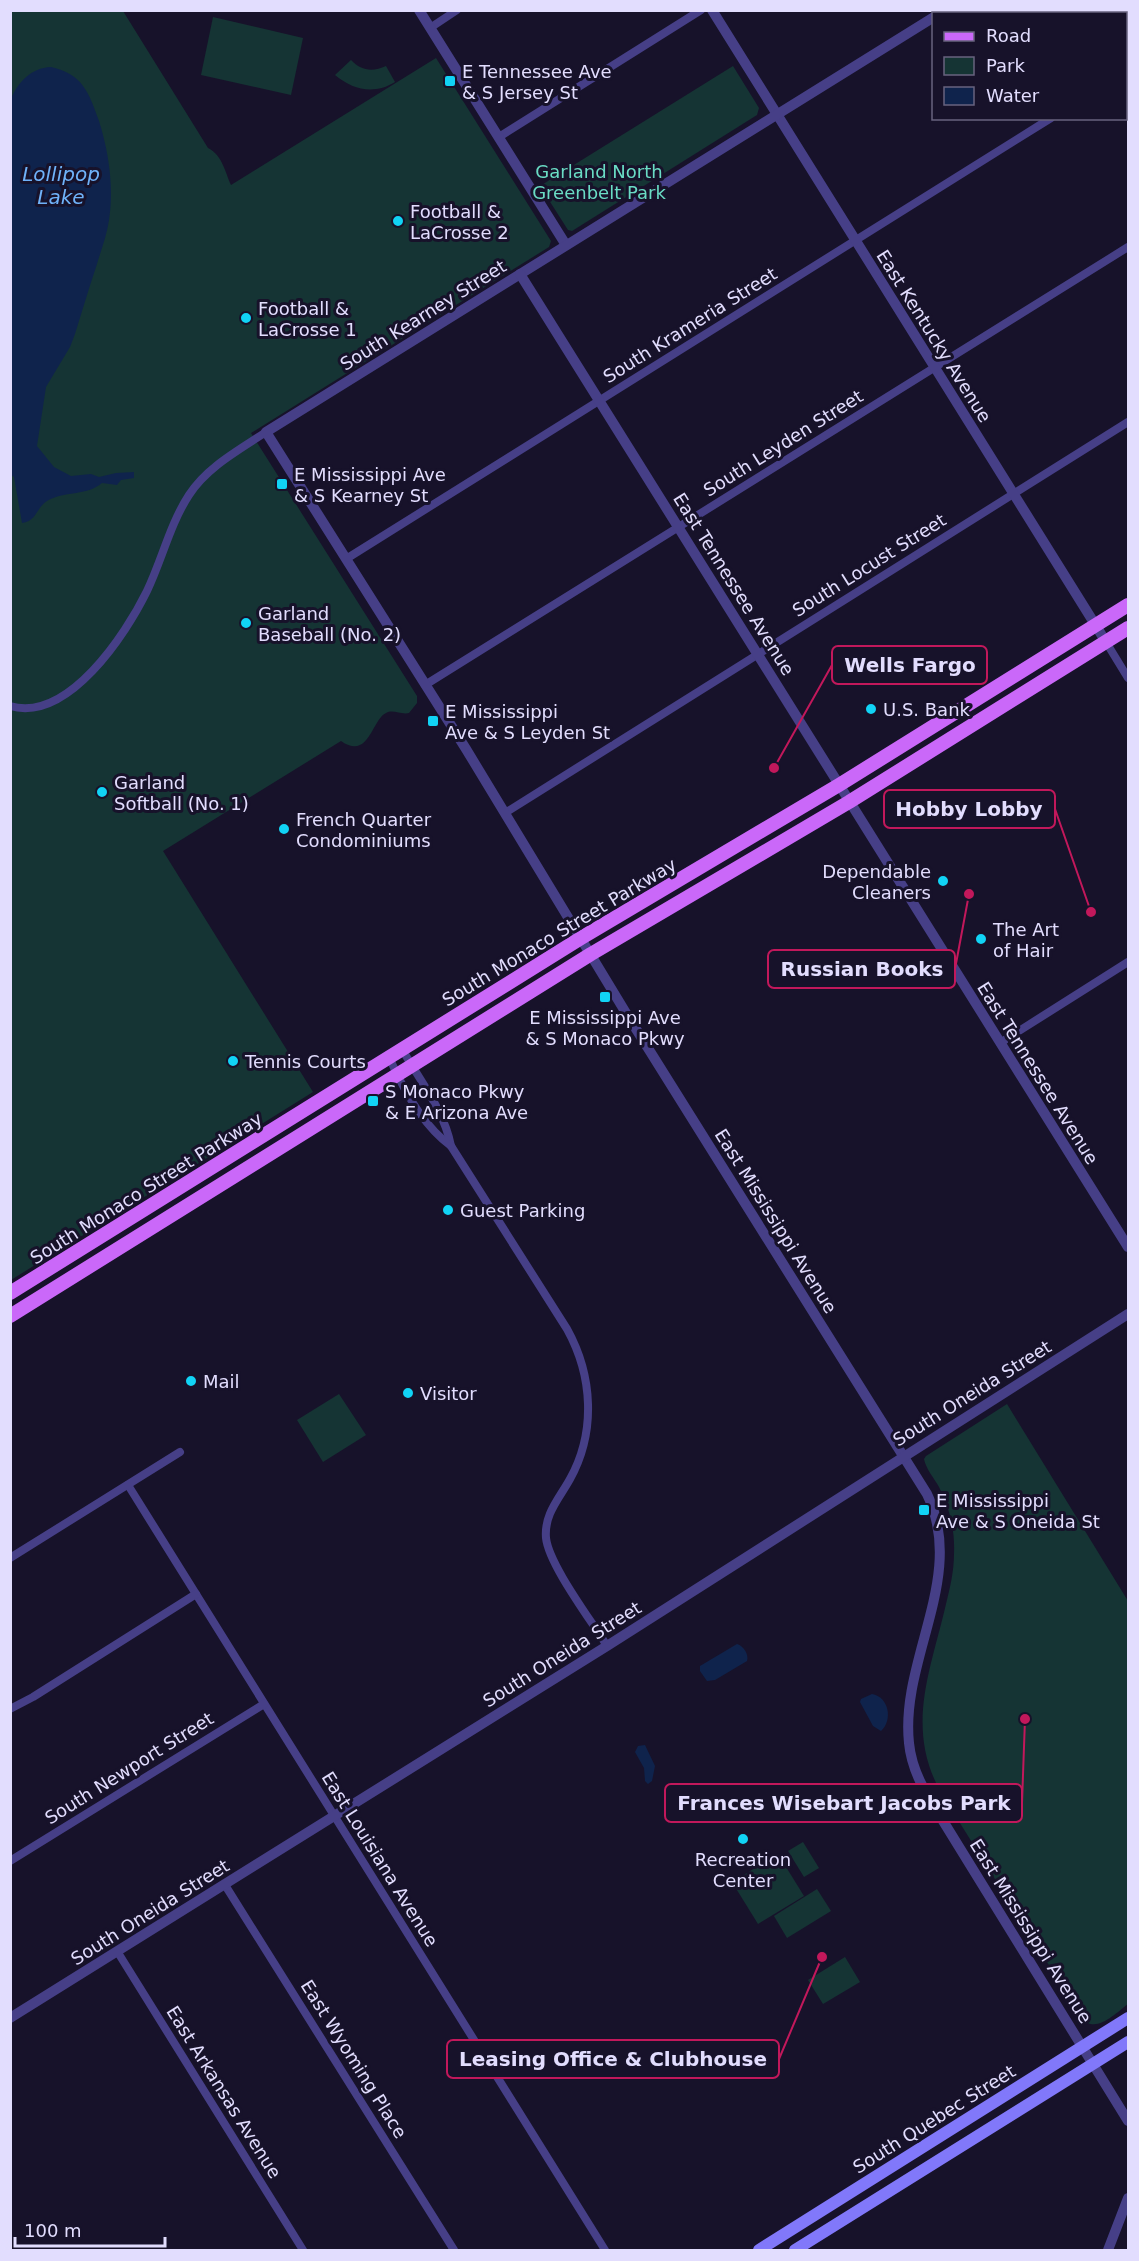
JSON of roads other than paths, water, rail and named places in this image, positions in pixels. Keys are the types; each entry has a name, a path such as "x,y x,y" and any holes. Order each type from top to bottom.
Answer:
{"main road":[{"name":"South Monaco Street Parkway","path":"10,1293 581,938 839,785 1128,605"},
{"name":"South Monaco Street Parkway","path":"10,1316 591,954 849,802 1128,628"},
{"name":"South Quebec Street","path":"759,2250 1128,2018"},
{"name":"South Quebec Street","path":"795,2250 1128,2042"}],"street":[{"path":"419,10 566,245"},
{"path":"430,27 457,10"},
{"path":"499,137 701,10"},
{"name":"East Kentucky Avenue","path":"712,10 1128,678"},
{"name":"South Kearney Street","path":"10,706 32,708 52,701 68,693 88,676 111,649 142,601 176,518 193,489 213,469 267,432 932,18"},
{"name":"South Krameria Street","path":"346,559 1048,120"},
{"name":"South Leyden Street","path":"425,685 1128,247"},
{"name":"East Tennessee Avenue","path":"520,274 1128,1247"},
{"name":"South Locust Street","path":"505,813 1128,422"},
{"name":"East Mississippi Avenue","path":"267,432 904,1456 931,1503 937,1524 940,1549 939,1572 909,1708 909,1743 914,1769 932,1803 1128,2121"},
{"path":"1000,1043 1128,962"},
{"path":"402,1049 443,1119 451,1146"},
{"path":"389,1057 397,1075 430,1126 451,1146 567,1329 580,1358 588,1395 585,1435 573,1474 550,1510 546,1536 552,1557 607,1646"},
{"name":"South Oneida Street","path":"10,2018 607,1646 1128,1314"},
{"path":"10,1557 180,1452"},
{"name":"East Louisiana Avenue","path":"128,1485 601,2249"},
{"path":"10,1709 33,1697 196,1594"},
{"name":"South Newport Street","path":"10,1861 264,1704"},
{"name":"East Wyoming Place","path":"225,1886 454,2250"},
{"name":"East Arkansas Avenue","path":"117,1951 303,2250"},
{"path":"1108,2250 1128,2198"}],"water":[{"name":"Lollipop Lake","path":"51,67 71,74 88,93 105,145 110,170 111,195 107,231 75,334 70,347 46,387 37,446 54,467 71,476 91,474 99,477 134,472 134,478 121,480 117,485 102,483 89,490 53,498 43,504 31,520 22,523 14,477 10,474 11,99 17,87 31,73"},
{"path":"737,1644 745,1651 747,1661 715,1680 707,1681 700,1671 700,1666"},
{"path":"872,1694 882,1700 887,1709 887,1721 881,1731 873,1726 860,1702 861,1699"},
{"path":"645,1745 655,1766 652,1781 648,1784 645,1781 644,1768 635,1752 638,1746"}],"place":[{"name":"E Tennessee Ave & S Jersey St","path":"450,81"},
{"name":"Football & LaCrosse 2","path":"398,221"},
{"name":"Football & LaCrosse 1","path":"246,318"},
{"name":"E Mississippi Ave & S Kearney St","path":"282,484"},
{"name":"Garland Baseball (No. 2)","path":"246,623"},
{"name":"U.S. Bank","path":"871,709"},
{"name":"E Mississippi Ave & S Leyden St","path":"433,721"},
{"name":"Wells Fargo","path":"774,768"},
{"name":"Garland Softball (No. 1)","path":"102,792"},
{"name":"French Quarter Condominiums","path":"284,829"},
{"name":"Dependable Cleaners","path":"943,881"},
{"name":"Russian Books","path":"969,894"},
{"name":"Hobby Lobby","path":"1091,912"},
{"name":"The Art of Hair","path":"981,939"},
{"name":"E Mississippi Ave & S Monaco Pkwy","path":"605,997"},
{"name":"Tennis Courts","path":"233,1061"},
{"name":"S Monaco Pkwy & E Arizona Ave","path":"373,1101"},
{"name":"Guest Parking","path":"448,1210"},
{"name":"Mail","path":"191,1381"},
{"name":"Visitor","path":"408,1393"},
{"name":"E Mississippi Ave & S Oneida St","path":"924,1510"},
{"name":"Frances Wisebart Jacobs Park","path":"1025,1719"},
{"name":"Recreation Center","path":"743,1839"},
{"name":"Leasing Office & Clubhouse","path":"822,1957"}],"park label":[{"name":"Garland North Greenbelt Park","path":"599,181"}]}
